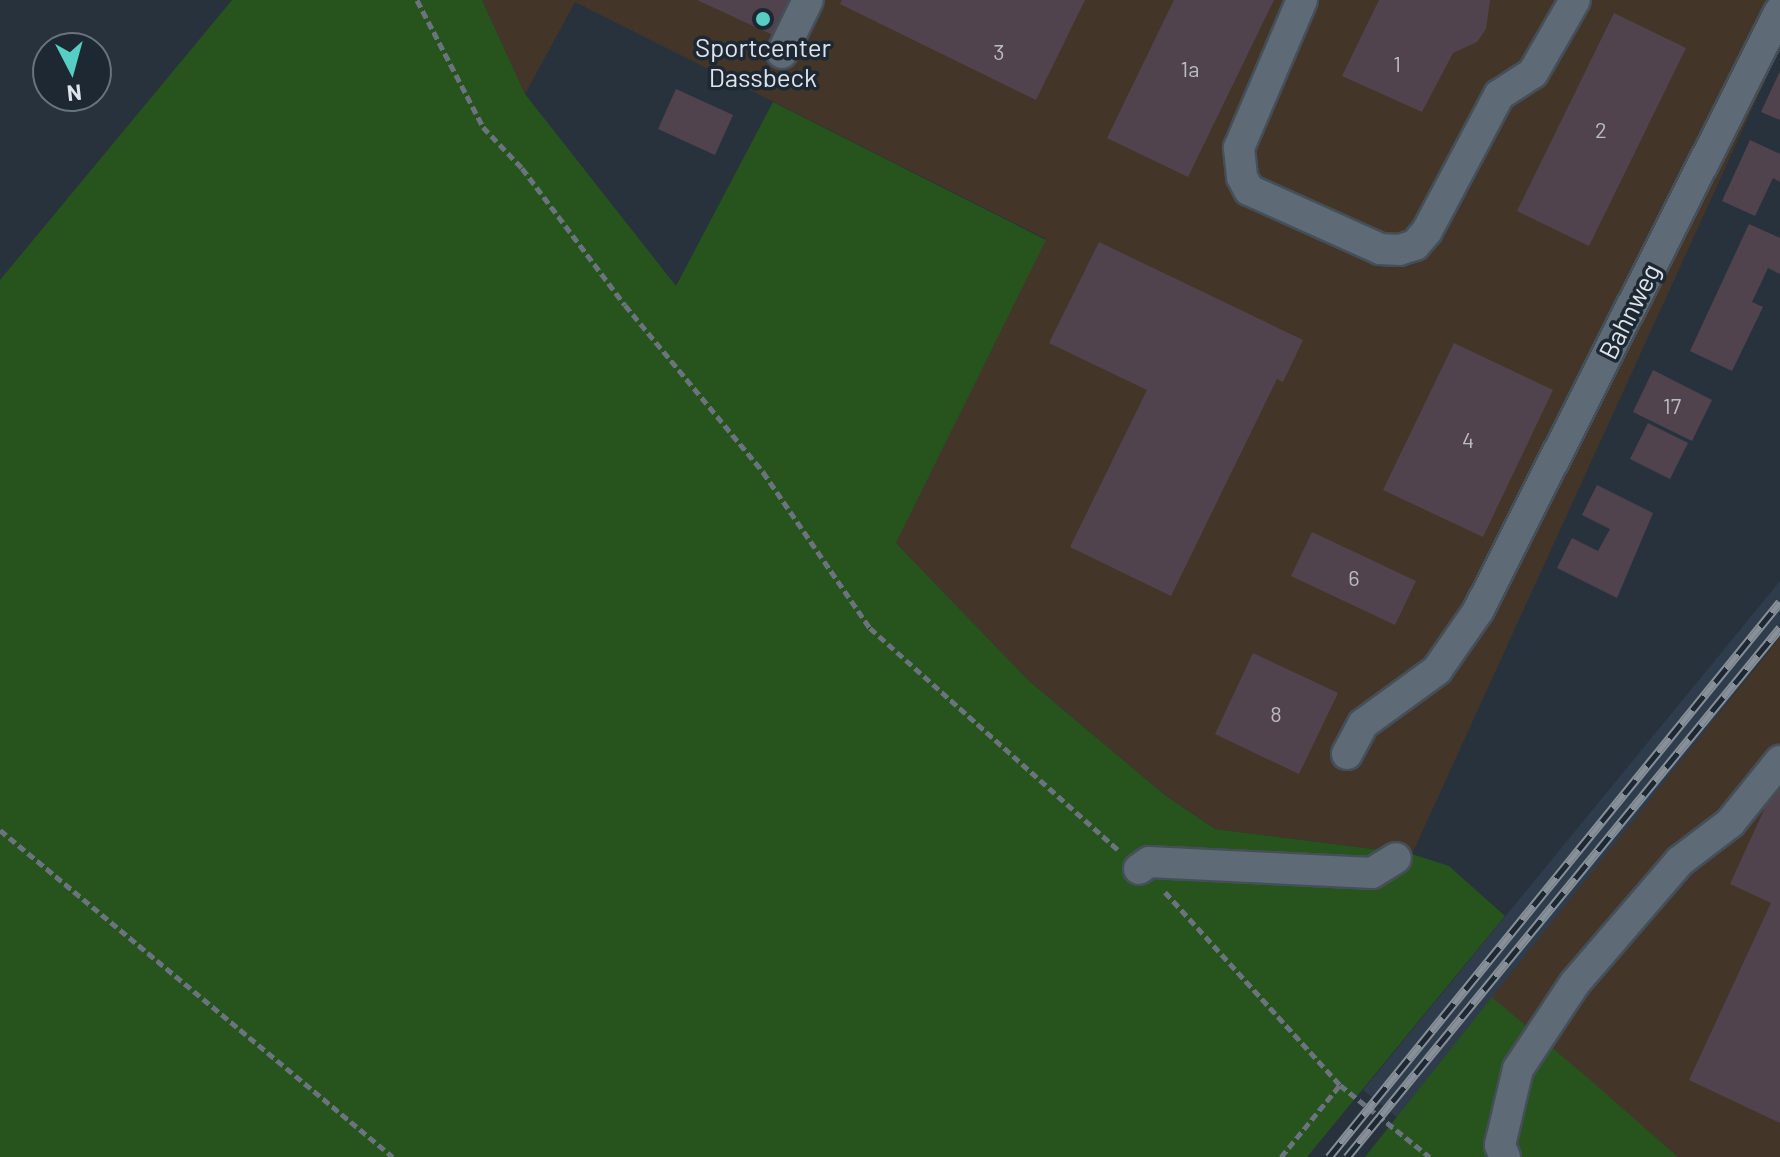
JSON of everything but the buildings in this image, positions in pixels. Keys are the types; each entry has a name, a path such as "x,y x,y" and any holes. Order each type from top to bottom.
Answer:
{"street":[{"path":"782,53 808,0"},
{"path":"1302,0 1239,148 1242,177 1249,190 1380,249 1399,250 1415,245 1427,231 1499,95 1533,73 1575,0"},
{"name":"Bahnweg","path":"1347,754 1363,724 1437,670 1478,611 1780,11"},
{"path":"1505,1157 1500,1145 1518,1069 1575,983 1680,861 1730,823 1780,761"},
{"path":"1139,869 1149,862 1372,873 1396,858"}],"path":[{"path":"417,0 483,127 522,168 625,305 763,472 870,628 1183,908 1340,1085 1430,1157"},
{"path":"0,830 393,1157"},
{"path":"1281,1157 1340,1085"}],"shaded area":[{"path":"482,0 1780,0 1780,48 1412,854 1215,829 1166,796 1029,681 896,543 1046,239 575,2 525,94"},
{"path":"1780,581 1780,636 1398,1118 1363,1090"},
{"path":"1780,637 1780,1157 1678,1157 1492,997"}],"green space":[{"path":"232,0 482,0 525,94 676,286 773,102 1046,240 896,543 1029,681 1166,796 1215,829 1412,854 1449,866 1505,916 1307,1157 0,1157 0,280"},
{"path":"1492,997 1588,1078 1678,1157 1365,1157"}],"railway":[{"path":"1329,1157 1780,602"},
{"path":"1347,1157 1780,628"}],"place":[{"name":"Sportcenter Dassbeck","path":"763,19"}]}
